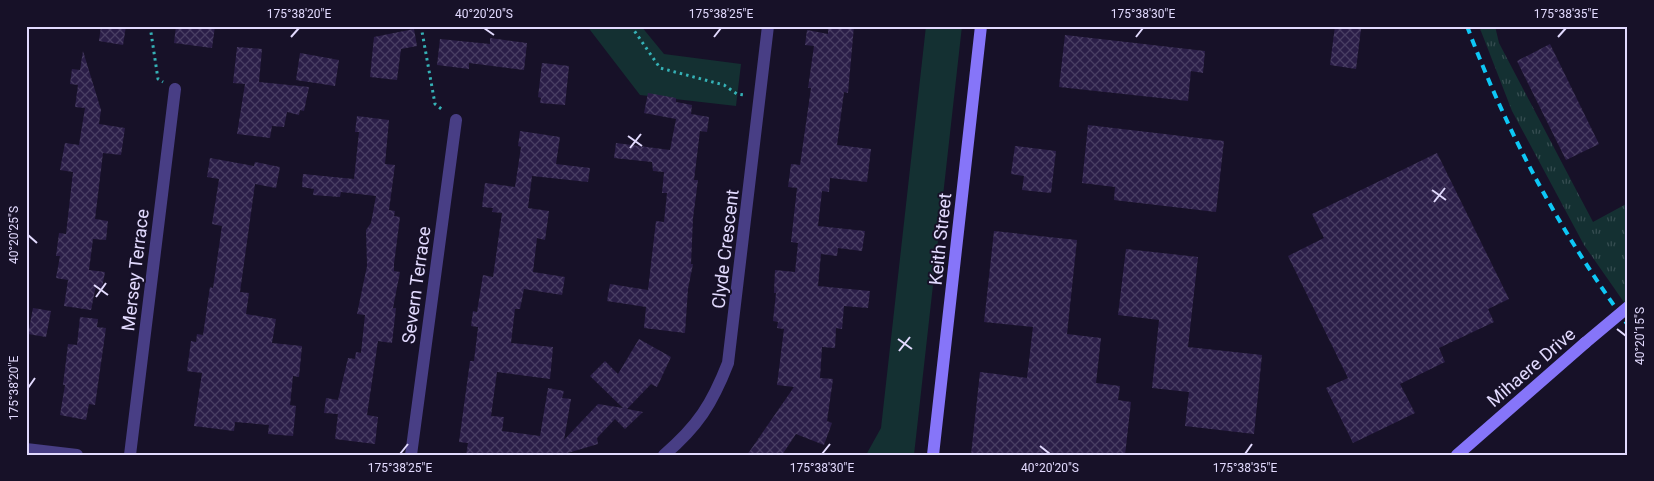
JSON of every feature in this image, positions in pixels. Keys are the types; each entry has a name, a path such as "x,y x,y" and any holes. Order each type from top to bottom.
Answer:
{"street":[{"name":"Clyde Crescent","path":"664,455 699,422 720,385 728,363 768,26"},
{"name":"Keith Street","path":"933,455 981,26"},
{"name":"Mersey Terrace","path":"130,455 174,89"},
{"name":"Severn Terrace","path":"411,455 456,120"},
{"name":"Mihaere Drive","path":"1457,455 1628,306"},
{"path":"26,449 77,455"}],"path":[{"path":"150,26 158,79 174,89"},
{"path":"421,26 435,104 456,120"},
{"path":"631,26 660,68 724,85 738,94 760,97"}],"green space":[{"path":"587,26 641,26 664,54 741,64 736,106 640,95"},
{"path":"926,26 962,26 914,455 866,455 881,428"},
{"path":"1479,26 1495,26 1499,43 1593,222 1628,203 1628,308 1584,245 1512,111"}],"building":[{"path":"101,26 126,26 123,45 99,41"},
{"path":"176,26 215,26 212,48 174,43"},
{"path":"828,26 854,26 848,93 844,92 837,145 871,149 867,182 830,178 829,192 822,191 818,226 865,231 862,251 838,248 837,256 821,254 818,286 870,291 868,308 844,306 842,329 836,328 835,348 822,347 820,378 833,379 827,421 832,423 824,445 796,434 782,455 747,455 794,387 777,385 784,329 777,328 778,322 773,321 776,293 774,293 775,270 795,272 798,243 791,242 797,188 788,187 791,164 800,165 811,88 808,88 814,46 805,45 807,30 828,34"},
{"path":"1335,26 1361,29 1356,69 1330,65"},
{"path":"414,29 417,46 401,49 397,80 370,77 374,37"},
{"path":"1065,35 1205,51 1203,73 1191,71 1188,101 1059,87"},
{"path":"490,38 527,43 524,70 469,63 469,69 437,65 440,39 490,44"},
{"path":"1550,44 1599,144 1566,160 1517,61"},
{"path":"237,47 262,49 259,82 309,87 304,111 300,110 299,115 287,112 284,127 272,126 270,138 237,134 245,84 233,83"},
{"path":"83,51 101,110 99,124 125,128 121,155 103,153 95,219 108,221 106,240 93,239 89,270 105,272 102,288 96,286 91,310 64,306 68,280 56,278 60,256 56,256 59,233 66,234 73,172 60,170 65,143 79,145 85,108 75,107 78,85 70,84 72,69 80,70"},
{"path":"300,53 339,60 335,86 296,80"},
{"path":"542,63 569,66 565,105 540,103 541,98 538,97"},
{"path":"648,93 676,98 676,102 692,105 691,114 709,117 707,132 700,131 694,180 698,180 693,218 691,264 693,264 688,289 685,333 644,328 646,307 607,301 610,284 648,290 656,221 664,222 667,193 662,193 664,172 653,171 652,162 614,158 616,143 670,150 676,119 644,113"},
{"path":"357,116 389,120 385,164 395,165 389,210 395,211 394,216 400,217 394,271 400,272 393,308 396,308 392,343 378,341 367,415 378,417 375,444 335,439 338,414 324,413 326,398 338,400 348,358 355,359 356,352 361,353 365,315 357,314 367,266 366,230 371,223 376,196 341,192 340,197 313,195 314,189 302,187 303,174 354,179 359,132 355,132"},
{"path":"1088,125 1224,141 1216,212 1114,200 1115,187 1082,183"},
{"path":"520,131 560,137 556,164 590,168 588,182 532,176 528,208 549,211 545,240 537,238 533,272 565,277 562,295 524,289 520,309 515,309 511,343 553,347 550,379 497,372 491,416 504,417 502,431 540,436 548,388 564,391 562,398 571,399 564,440 598,404 623,408 590,376 605,361 618,374 639,339 671,357 657,387 651,384 627,409 643,412 625,429 615,419 597,438 598,444 561,455 466,455 468,443 459,442 470,361 474,361 478,327 471,326 473,311 477,312 483,275 493,277 502,213 492,212 493,208 482,207 485,183 515,187 521,147 518,146"},
{"path":"1015,146 1056,151 1051,193 1022,190 1024,176 1011,174"},
{"path":"1437,153 1509,299 1488,309 1494,322 1439,348 1445,362 1400,384 1415,413 1353,443 1326,388 1348,378 1288,256 1324,238 1312,214"},
{"path":"210,158 254,166 255,162 280,167 276,188 255,184 240,292 249,293 246,314 276,319 272,343 302,346 299,377 293,376 290,405 296,406 293,436 268,434 269,425 235,422 234,431 194,426 202,373 187,371 191,341 196,342 197,334 203,335 210,287 213,288 222,226 212,224 219,179 207,177"},
{"path":"994,231 1077,240 1067,334 1101,338 1096,383 1120,386 1118,400 1131,402 1125,455 971,455 980,372 1027,378 1033,327 984,322"},
{"path":"1126,249 1198,257 1188,347 1262,355 1254,434 1185,426 1189,392 1152,388 1159,320 1118,315"},
{"path":"33,308 51,311 46,337 28,334"},
{"path":"80,317 98,319 97,327 106,328 95,405 89,404 86,420 60,415 65,385 63,385 68,344 77,345"}],"railway":[{"path":"1467,26 1500,105 1537,181 1580,254 1628,325"}]}
